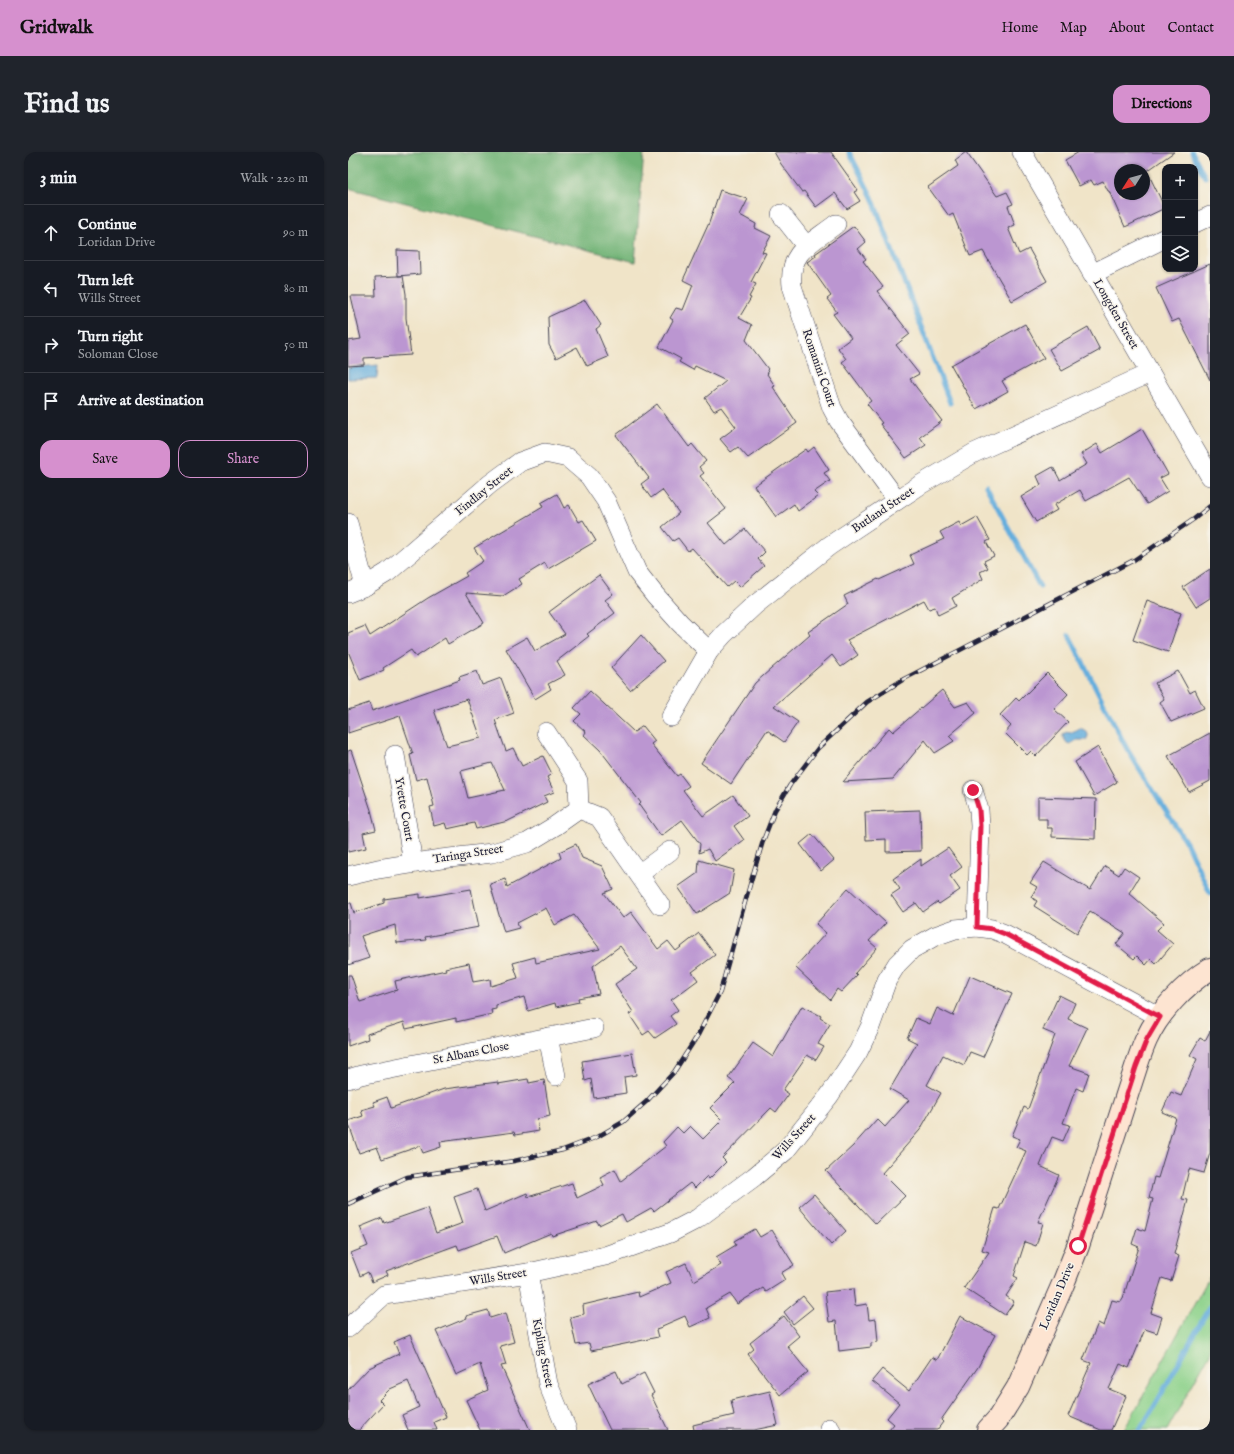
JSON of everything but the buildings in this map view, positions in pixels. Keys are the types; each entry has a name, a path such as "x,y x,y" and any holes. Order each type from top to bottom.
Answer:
{"street":[{"name":"Longden Street","path":"1022,152 1210,476"},
{"path":"782,214 807,247"},
{"path":"1198,222 1210,216"},
{"name":"Romanini Court","path":"836,224 798,254 793,265 792,286 832,408 839,421 897,500"},
{"path":"1092,274 1162,239"},
{"name":"Butland Street","path":"671,717 709,651 724,634 750,610 829,546 920,485 974,453 1150,373"},
{"name":"Findlay Street","path":"356,589 388,572 490,484 520,462 545,453 568,458 589,476 606,501 637,572 680,623 709,651"},
{"path":"348,523 356,589"},
{"path":"546,732 578,781 579,809 599,817 660,905"},
{"name":"Yvette Court","path":"395,755 413,863"},
{"path":"973,790 979,810 980,826 977,927"},
{"name":"Taringa Street","path":"348,876 413,863 492,853 526,843 555,826 579,809"},
{"path":"639,874 670,852"},
{"name":"Wills Street","path":"348,1328 384,1295 528,1273 605,1256 670,1233 698,1218 748,1182 785,1151 830,1096 846,1073 870,1027 887,980 897,964 912,948 935,936 955,929 977,927 992,929 1005,934 1160,1017"},
{"name":"Loridan Drive","path":"988,1430 998,1419 1018,1386 1063,1284 1078,1246 1136,1067 1147,1039 1160,1017 1187,986 1210,969"},
{"name":"St Albans Close","path":"348,1079 361,1075 594,1028"},
{"path":"548,1037 556,1076"},
{"name":"Kipling Street","path":"528,1273 548,1384 567,1430"}],"green space":[{"path":"348,152 644,152 635,262 348,188"},
{"path":"1210,1276 1210,1353 1167,1430 1124,1430"}],"water":[{"path":"378,365 377,378 348,379 348,368"},
{"path":"1080,728 1087,733 1088,736 1086,740 1077,740 1070,744 1067,743 1063,737 1063,734 1067,732 1070,733"}],"waterway":[{"path":"849,152 872,197 950,403"},
{"path":"1192,152 1205,177"},
{"path":"986,486 1040,587"},
{"path":"1069,635 1127,749 1187,844 1210,893"},
{"path":"1140,1430 1210,1306"}],"railway":[{"path":"348,1204 407,1177 514,1161 563,1150 597,1137 623,1122 647,1101 674,1072 698,1035 720,992 763,841 775,810 790,785 818,748 867,702 904,679 1134,560 1194,519 1210,506"}],"route":[{"path":"973,790 979,810 980,826 977,927 992,929 1005,934 1160,1017 1147,1039 1136,1067 1078,1246"}]}
